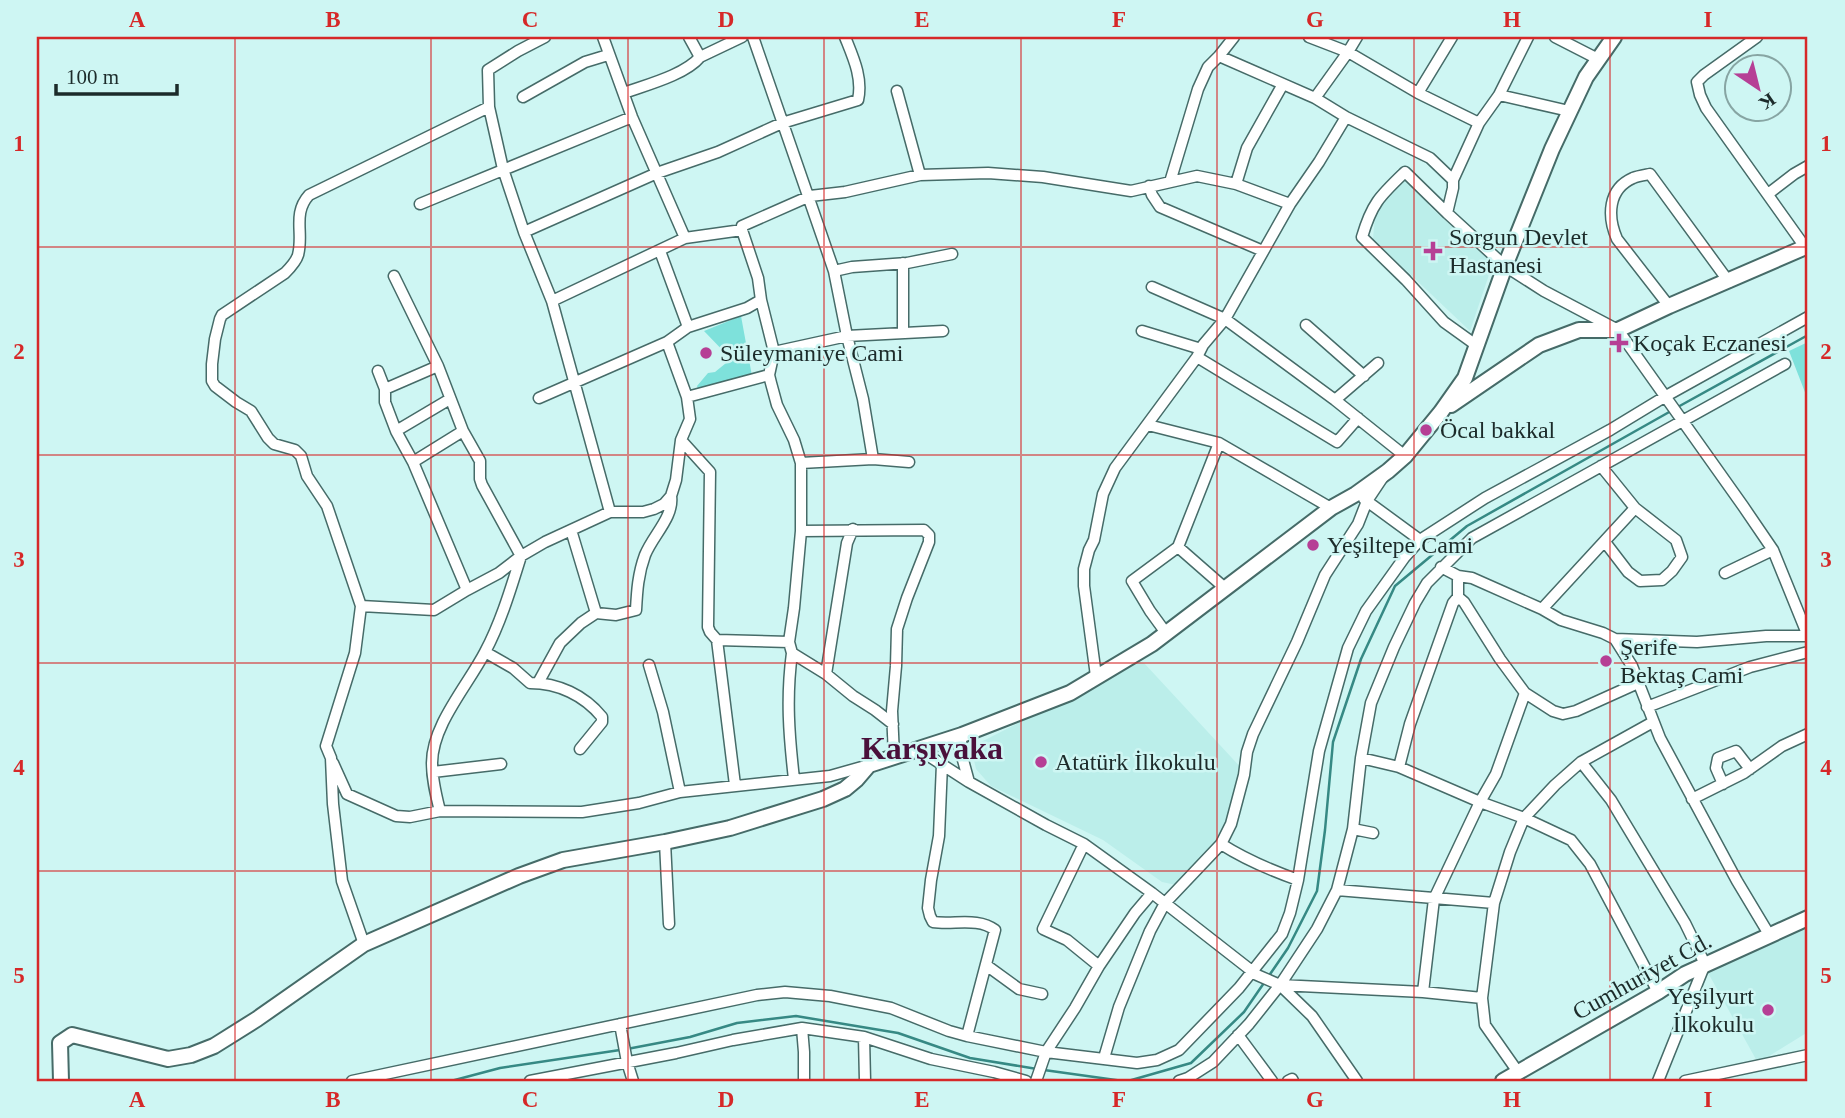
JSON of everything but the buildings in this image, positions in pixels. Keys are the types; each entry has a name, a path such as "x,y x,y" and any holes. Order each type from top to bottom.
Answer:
{"street":[{"path":"545,37 488,70 489,107 503,169 524,232 552,301 610,512"},
{"path":"603,37 632,117 685,239"},
{"path":"689,37 700,57"},
{"path":"624,93 670,76 700,57 742,37"},
{"path":"753,37 834,271 863,399 873,459"},
{"path":"524,232 657,173 718,152 782,123 858,100 860,92 856,64 845,37"},
{"path":"1170,182 1198,89 1208,67 1234,37"},
{"path":"1310,37 1348,52 1418,93 1479,123"},
{"path":"1315,98 1357,37"},
{"path":"1418,93 1452,37"},
{"path":"1447,213 1453,180 1479,123 1499,95 1528,37"},
{"path":"1555,37 1598,59"},
{"path":"489,107 309,195 301,207 298,254 291,267 232,307 220,319 212,357 212,381 215,386 251,411 274,443 299,452 307,476 327,506 361,606 355,653 326,746 347,794 396,816 410,817 440,811 582,812 639,803 680,792 830,776 961,735 1070,693 1152,643 1331,508 1362,497 1405,456 1441,412 1465,378 1505,266 1569,111 1586,77 1614,37"},
{"path":"1441,412 1539,345 1580,330 1618,330 1807,246 1706,108 1700,95 1698,82 1704,75 1757,37"},
{"path":"523,97 585,62 608,55"},
{"path":"1219,56 1315,98 1346,117 1430,159 1453,180"},
{"path":"1236,184 1247,148 1283,84"},
{"path":"897,91 920,175"},
{"path":"1499,95 1569,111"},
{"path":"420,204 632,117"},
{"path":"1096,676 1084,569 1094,540 1108,480 1226,319 1290,204 1346,117"},
{"path":"1768,194 1808,166"},
{"path":"1441,567 1458,576 1472,578 1561,620 1615,639 1697,642 1766,636 1808,636 1773,550 1618,330 1544,291 1505,266 1405,172 1379,197 1369,213 1362,236 1444,322 1476,345"},
{"path":"794,779 788,722 788,684 801,531 801,463 794,440 777,405 769,375 774,352 758,278 741,230 742,226 810,196 920,175 988,173 1043,177 1131,191 1197,176 1236,184 1290,204"},
{"path":"1669,306 1617,239 1612,227 1611,208 1614,194 1633,178 1650,174 1729,282"},
{"path":"1149,186 1160,207 1263,251"},
{"path":"552,301 685,239 741,230"},
{"path":"660,251 688,327"},
{"path":"834,271 952,254"},
{"path":"902,333 903,263"},
{"path":"394,276 438,366 463,431 480,461 482,485 522,556 485,652 438,733 432,762 433,785 440,811"},
{"path":"1152,286 1226,319 1405,456"},
{"path":"539,398 667,342 688,327 747,308 761,300"},
{"path":"352,1081 394,1078 757,995 785,992 830,996 891,1008 949,1031 1046,1055 1137,1063 1157,1060 1179,1050 1255,973 1282,934 1298,880 1319,751 1348,648 1366,611 1395,569 1420,541 1485,498 1808,317"},
{"path":"1306,325 1364,376"},
{"path":"774,352 847,336 943,331"},
{"path":"1142,331 1199,353 1337,442 1358,418"},
{"path":"538,683 560,643 581,623 596,612 615,615 636,610 637,580 650,543 672,505 671,496 676,480 681,440 690,419 687,397 667,342"},
{"path":"1335,400 1378,363"},
{"path":"1179,1081 1213,1062 1280,985 1317,929 1337,890 1353,829 1361,758 1371,703 1415,603 1427,583 1472,538 1784,364"},
{"path":"385,389 438,366"},
{"path":"378,371 396,431 413,463 467,590"},
{"path":"687,397 769,375"},
{"path":"396,431 450,399"},
{"path":"1148,425 1219,443 1331,508"},
{"path":"413,463 463,431"},
{"path":"681,440 710,472 708,626 717,640 734,785"},
{"path":"1166,633 1132,580 1178,547 1219,443"},
{"path":"801,463 873,459 909,462"},
{"path":"1601,466 1635,508 1676,540 1682,557 1662,580 1640,581 1628,572 1605,542"},
{"path":"361,606 434,610 499,573 545,542 610,512 643,512 654,509 664,504 671,496"},
{"path":"1362,497 1420,541"},
{"path":"1104,1058 1118,1007 1150,931 1165,904 1221,844 1231,824 1253,734 1297,642 1325,575 1358,524 1362,497"},
{"path":"1542,609 1635,508"},
{"path":"826,674 848,543 853,529"},
{"path":"571,530 596,612"},
{"path":"801,531 924,530 929,535 929,542 897,629 892,710 894,757"},
{"path":"1178,547 1226,589"},
{"path":"1725,573 1773,550"},
{"path":"1399,767 1410,724 1453,603 1458,597 1458,576"},
{"path":"1458,597 1525,693 1553,711 1563,714 1576,711 1638,683"},
{"path":"1615,639 1632,666 1653,722 1692,799 1770,936"},
{"path":"717,640 790,648 893,724"},
{"path":"485,652 513,668 530,683 571,691 592,706 602,717 602,722 580,749"},
{"path":"1647,707 1751,667 1808,652"},
{"path":"649,665 663,712 680,792"},
{"path":"1423,992 1434,899 1496,774 1525,693"},
{"path":"1518,1072 1485,1025 1482,998 1494,903 1510,852 1524,818 1555,785 1581,762 1653,722"},
{"path":"1692,799 1750,769 1782,746 1808,734"},
{"path":"961,735 962,761 969,782"},
{"path":"918,749 969,782 1084,844 1152,892 1255,973 1280,985 1312,1016 1357,1081"},
{"path":"1723,784 1716,768 1718,758 1736,751 1750,769"},
{"path":"331,758 333,804 342,881 365,944"},
{"path":"1361,758 1399,767 1571,840 1590,863 1658,992"},
{"path":"1581,762 1611,800 1685,923 1705,964 1658,1081"},
{"path":"433,772 501,764"},
{"path":"942,764 939,836 928,908 933,922 980,922 995,930 967,1036"},
{"path":"61,1081 60,1043 72,1035 168,1059 191,1055 214,1046 365,944 519,876 564,860 730,828 822,799 845,789 870,765"},
{"path":"1353,829 1373,833"},
{"path":"665,842 669,924"},
{"path":"1084,844 1043,929 1067,940 1098,966"},
{"path":"1221,844 1263,868 1298,880"},
{"path":"1337,890 1494,903"},
{"path":"1037,1077 1046,1055 1098,966 1152,892"},
{"name":"Cumhuriyet Cd.","path":"1504,1081 1685,974 1808,918"},
{"path":"986,965 1019,989 1042,994"},
{"path":"1280,985 1423,992 1482,998"},
{"path":"620,1028 633,1081"},
{"path":"802,1028 804,1081"},
{"path":"530,1081 626,1058 802,1028 864,1037 931,1059 1026,1081"},
{"path":"1238,1035 1272,1081"},
{"path":"864,1037 865,1081"},
{"path":"1685,1081 1808,1055"}],"shaded area":[{"name":"Sorgun Devlet Hastanesi","path":"1404,177 1426,196 1429,206 1493,263 1470,331 1373,239 1376,206"},
{"path":"741,316 752,376 698,389 697,386 708,373 715,372 731,359 704,331"},
{"path":"1808,342 1808,400 1789,351"},
{"path":"1135,661 1144,663 1244,771 1231,817 1218,841 1181,886 1162,882 1103,840 991,786 976,769 973,756 977,744"},
{"name":"Yeşilyurt İlkokulu","path":"1808,925 1808,1032 1758,1063 1707,971"}],"waterway":[{"path":"1676,408 1808,335"},
{"path":"1128,1081 1191,1063 1244,1012 1288,948 1317,891 1333,742 1361,659 1395,586 1467,526 1671,411"},
{"path":"627,1049 690,1037 737,1023 796,1016 898,1033 970,1058 1037,1069"},
{"path":"451,1081 500,1068 620,1050"},
{"path":"1044,1070 1123,1081"}],"place":[{"name":"Sorgun Devlet Hastanesi","path":"1433,251"},
{"name":"Koçak Eczanesi","path":"1619,343"},
{"name":"Süleymaniye Cami","path":"706,353"},
{"name":"Öcal bakkal","path":"1426,430"},
{"name":"Yeşiltepe Cami","path":"1313,545"},
{"name":"Şerife Bektaş Cami","path":"1606,661"},
{"name":"Atatürk İlkokulu","path":"1041,762"},
{"name":"Yeşilyurt İlkokulu","path":"1768,1010"}],"district":[{"name":"Karşıyaka","path":"932,748"}]}
